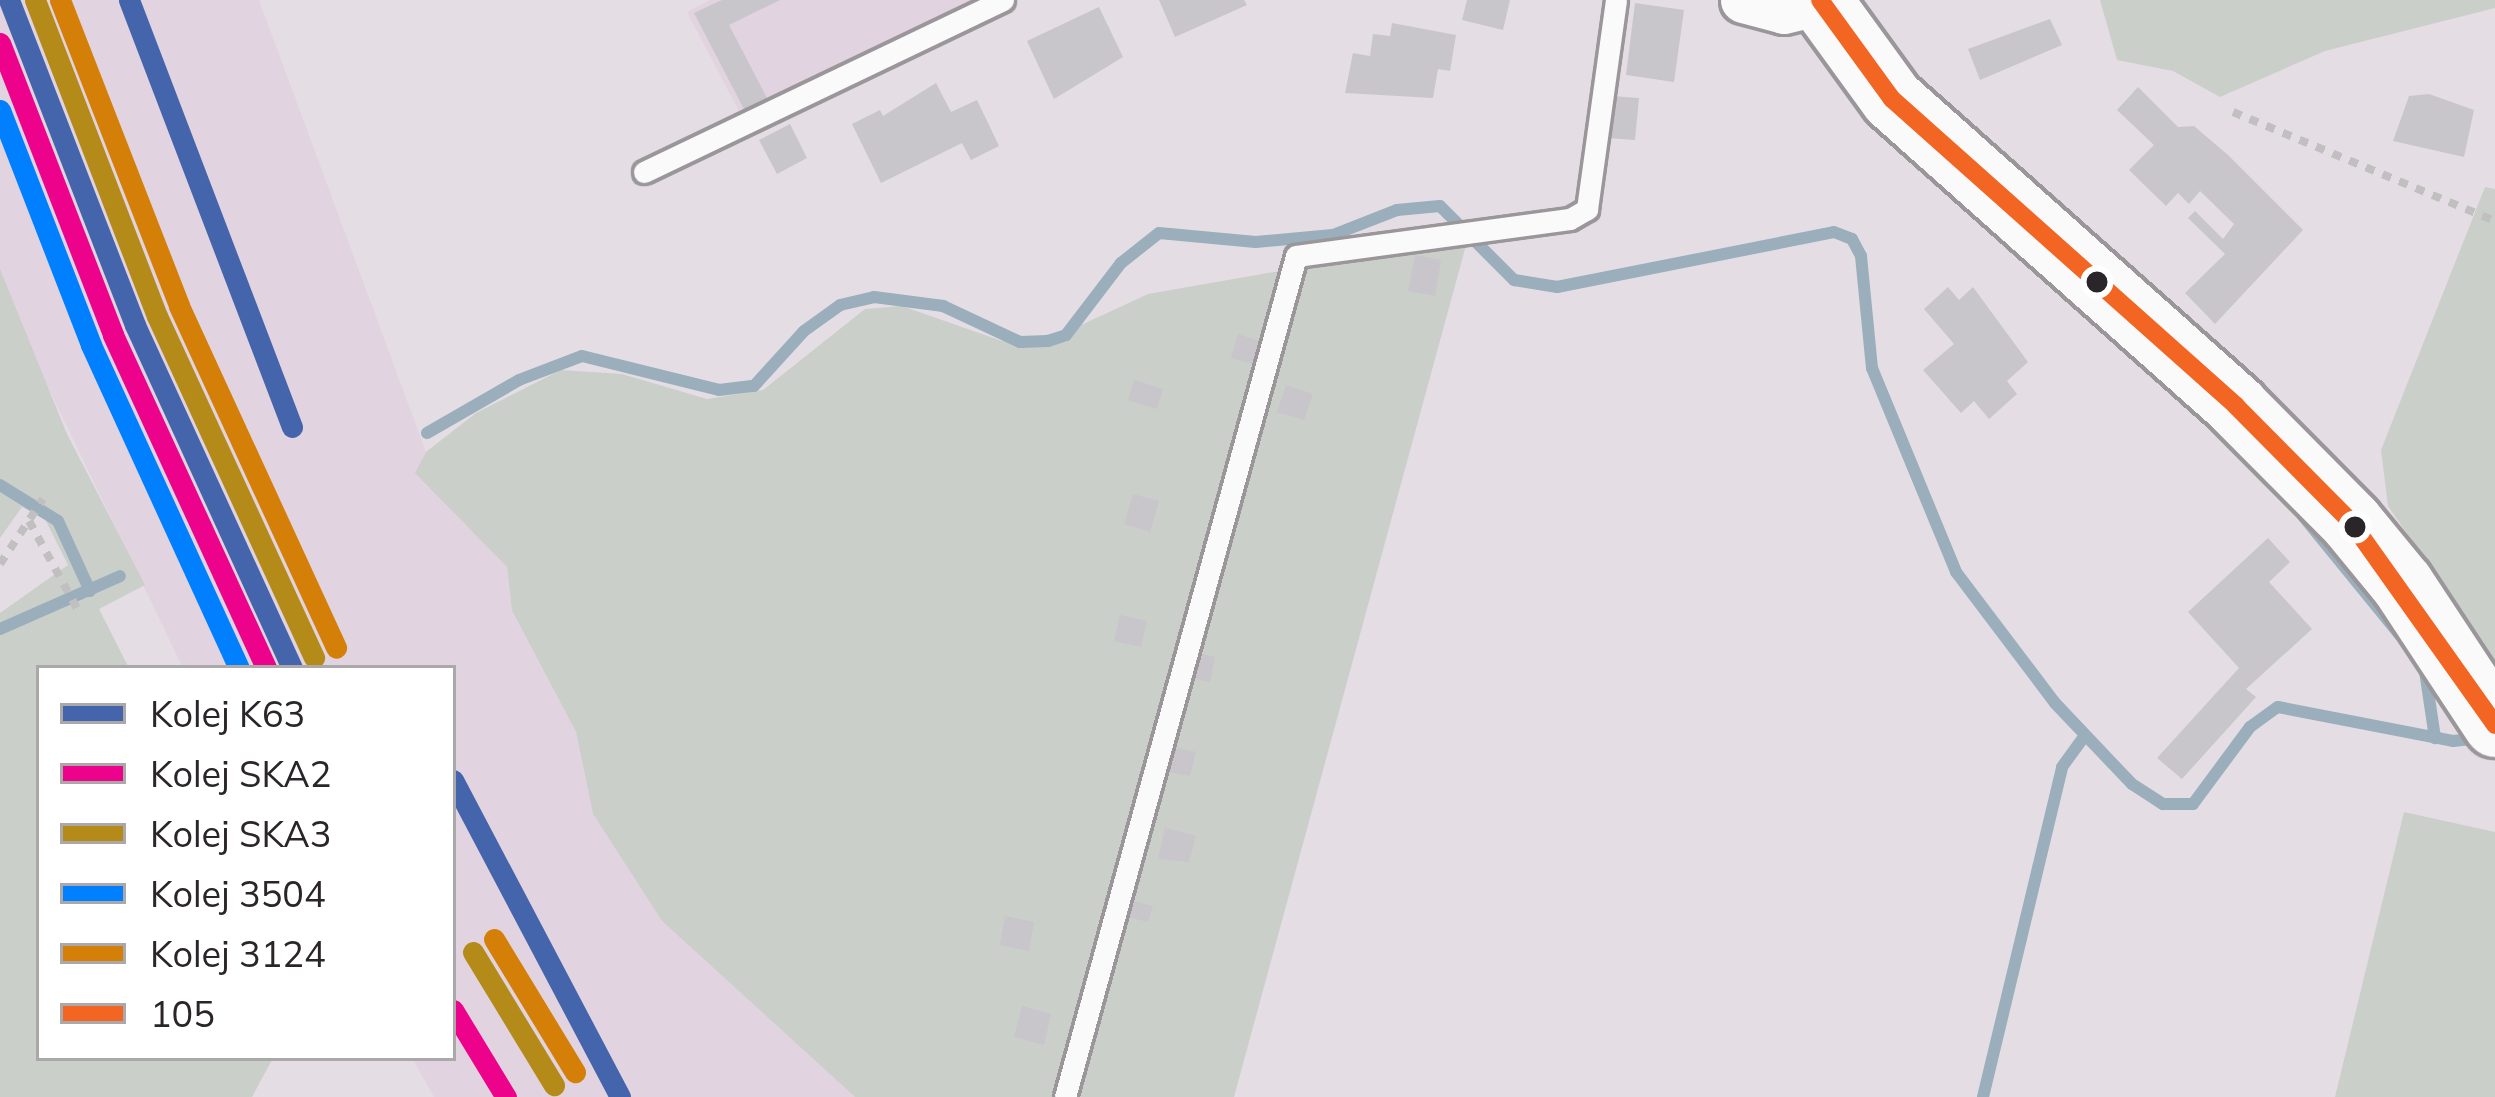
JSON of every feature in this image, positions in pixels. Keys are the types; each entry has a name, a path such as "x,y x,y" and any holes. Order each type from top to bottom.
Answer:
{"street":[{"path":"1743,0 1784,11 1821,1 1892,99 2300,469 2402,584 2483,705"}],"lane":[{"path":"644,172 1003,0"},
{"path":"1065,1097 1296,256 1456,231 1570,220 1586,209 1616,0"}],"path":[{"path":"2233,112 2495,221"},
{"path":"0,564 43,499"},
{"path":"29,521 79,611"}],"shaded area":[{"path":"0,0 259,0 426,452 416,473 507,567 512,612 576,732 593,814 662,921 855,1097 434,1097 414,1061 456,1061 456,665 182,665 0,287"},
{"path":"710,0 972,0 742,117 687,12"},
{"path":"2100,0 2495,0 2495,8 2325,51 2220,97 2173,71 2117,60"},
{"path":"2485,187 2495,189 2495,662 2388,506 2381,450"},
{"path":"1468,238 1234,1097 855,1097 662,921 593,814 576,732 512,611 507,567 415,473 426,452 476,413 561,370 622,374 707,399 763,390 865,309 902,306 1002,341 1066,332 1148,294"},
{"path":"0,269 67,434 145,585 99,609 127,665 36,665 36,1061 271,1061 252,1097 0,1097 0,613 68,565 45,519 22,507 0,538"},
{"path":"2404,812 2495,832 2495,1097 2335,1097"}],"building":[{"path":"722,0 780,0 729,25 768,100 745,111 694,13"},
{"path":"1159,0 1244,0 1247,5 1175,37"},
{"path":"1467,0 1510,0 1503,30 1462,20"},
{"path":"1635,3 1684,10 1674,82 1626,75"},
{"path":"1099,7 1123,57 1054,99 1027,41"},
{"path":"2050,19 2062,45 1980,80 1968,49"},
{"path":"1392,23 1456,35 1450,71 1438,69 1433,98 1345,93 1353,53 1370,56 1373,34 1390,36"},
{"path":"936,83 951,112 977,100 999,146 971,160 962,143 881,183 852,124 880,110 883,116"},
{"path":"2138,87 2178,127 2194,126 2228,155 2303,230 2215,324 2185,293 2225,254 2188,218 2195,211 2223,239 2234,224 2200,191 2189,204 2178,193 2166,206 2129,170 2154,145 2117,110"},
{"path":"2429,94 2474,110 2464,157 2393,141 2409,96"},
{"path":"1612,96 1639,98 1635,140 1607,138"},
{"path":"790,124 807,158 777,174 759,140"},
{"path":"1415,255 1441,260 1435,296 1408,291"},
{"path":"1948,287 1959,300 1973,287 2028,362 2007,381 2017,394 1989,419 1974,401 1961,413 1923,370 1954,344 1924,309"},
{"path":"1238,334 1259,341 1253,364 1231,358"},
{"path":"1134,380 1163,389 1157,409 1128,400"},
{"path":"1286,385 1313,394 1304,420 1277,412"},
{"path":"1133,494 1159,501 1150,532 1124,524"},
{"path":"2268,538 2290,562 2269,582 2312,629 2246,689 2256,697 2182,779 2157,758 2239,668 2188,612"},
{"path":"1120,615 1147,621 1141,647 1114,641"},
{"path":"1197,653 1215,657 1210,682 1191,678"},
{"path":"1173,747 1196,752 1190,776 1168,772"},
{"path":"1165,828 1196,836 1189,862 1158,859"},
{"path":"1133,901 1153,906 1148,922 1128,917"},
{"path":"1005,916 1034,922 1029,951 1000,945"},
{"path":"1022,1006 1051,1014 1044,1045 1014,1037"}],"waterway":[{"path":"427,433 519,380 582,356 719,390 754,386 804,331 840,305 874,297 943,306 1020,342 1048,341 1066,335 1121,263 1159,233 1256,242 1333,235 1397,210 1440,206 1514,280 1557,287 1834,232 1852,239 1861,256 1872,368 1956,572 2055,703 2132,784 2163,804 2193,804 2250,727 2278,707 2453,741 2484,738"},
{"path":"0,485 58,521 90,591"},
{"path":"2303,516 2400,635"},
{"path":"0,629 120,576"},
{"path":"2425,671 2435,738"},
{"path":"1983,1097 2062,767 2085,735"}],"rail line":[{"name":"K63","path":"9,0 135,325 291,665"},
{"name":"SKA3","path":"35,0 157,316 314,658"},
{"name":"3124","path":"60,0 179,306 336,648"},
{"name":"K63","path":"129,0 292,427"},
{"name":"SKA2","path":"0,43 113,335 265,665"},
{"name":"3504","path":"0,110 91,345 238,665"},
{"name":"K63","path":"456,786 620,1097"},
{"name":"3124","path":"494,939 575,1072"},
{"name":"SKA3","path":"473,952 554,1085"},
{"name":"SKA2","path":"456,1015 506,1097"}],"transit line":[{"name":"105","path":"1820,0 1892,99 2236,406 2351,522 2495,725"}]}
